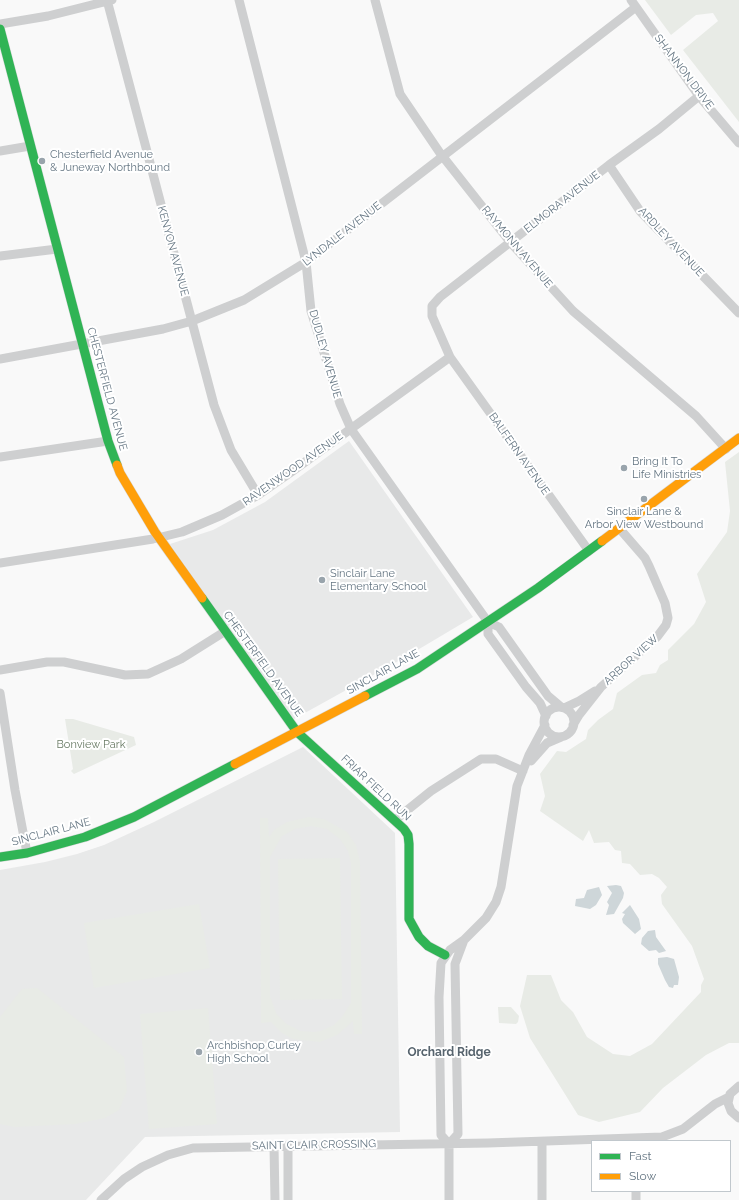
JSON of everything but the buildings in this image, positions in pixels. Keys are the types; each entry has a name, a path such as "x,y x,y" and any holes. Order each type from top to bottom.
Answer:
{"street":[{"path":"0,24 48,16 109,0"},
{"name":"KENYON AVENUE","path":"109,0 175,263 217,416 231,450 258,495"},
{"name":"DUDLEY AVENUE","path":"239,0 306,262 311,311 340,404 351,428 488,622"},
{"name":"RAYMONN AVENUE","path":"375,0 400,94 442,156 511,243 573,311 696,416 726,449"},
{"name":"LYNDALE AVENUE","path":"0,359 82,345 192,321 244,300 306,262 442,156 633,3"},
{"name":"SHANNON DRIVE","path":"633,3 699,96 739,142"},
{"name":"CHESTERFIELD AVENUE","path":"0,29 82,345 114,459 128,487 158,538 297,732"},
{"name":"ELMORA AVENUE","path":"450,357 432,316 432,306 440,297 609,165 659,129 699,96"},
{"path":"0,151 30,146"},
{"name":"ARDLEY AVENUE","path":"609,165 640,211 739,313"},
{"path":"0,256 57,249"},
{"name":"RAVENWOOD AVENUE","path":"0,563 158,538 182,532 211,520 258,495 450,357"},
{"name":"BALFERN AVENUE","path":"450,357 589,551"},
{"name":"SINCLAIR LANE","path":"0,857 27,853 85,837 134,818 417,669 488,622 589,551 739,438"},
{"path":"0,457 108,441"},
{"name":"ARBOR VIEW","path":"573,725 582,711 602,687 657,638 666,625 668,618 665,603 645,558 620,528"},
{"path":"523,771 543,746 569,732 573,725 572,714 548,696 499,627 488,622 488,634 526,687 540,703 546,716"},
{"path":"0,670 47,662 64,662 125,674 148,674 181,660 224,632"},
{"name":"ARBOR VIEW","path":"562,708 579,702 602,687"},
{"path":"0,693 15,790 27,853"},
{"path":"449,1200 449,1144 441,1135 440,971 445,955 456,944 464,940 488,914 496,902 501,887 517,786 529,755 544,726 546,716 552,709 562,708"},
{"path":"544,726 553,735 561,736"},
{"name":"FRIAR FIELD RUN","path":"297,732 395,820 408,835 410,919 419,937 428,946 445,955"},
{"path":"395,820 402,812 431,791 480,759 496,759 523,771"},
{"path":"449,1144 458,1134 455,964 464,940"},
{"name":"SAINT CLAIR CROSSING","path":"635,1140 673,1134 683,1130 716,1104 729,1097 736,1087 739,1086"},
{"path":"729,1097 728,1103 730,1111 739,1118"},
{"name":"SAINT CLAIR CROSSING","path":"101,1200 124,1179 142,1167 168,1155 206,1147 591,1141"},
{"path":"542,1142 542,1200"},
{"path":"288,1145 288,1200"},
{"path":"274,1146 275,1200"}],"shaded area":[{"name":"Sinclair Lane Elementary School","path":"349,441 473,617 404,658 294,719 170,544 213,530 265,502"},
{"name":"Archbishop Curley High School","path":"303,747 395,833 400,1132 145,1137 86,1200 0,1200 0,870 45,862 104,845 154,822"},
{"path":"607,886 621,886 624,893 623,898 614,914 606,915 609,905 607,902 612,893"},
{"path":"599,887 602,895 596,905 590,909 575,906 576,899 584,898 587,890"},
{"path":"630,905 639,919 641,929 635,934 623,923 622,919 625,914 622,913"},
{"path":"655,930 656,937 666,951 659,953 656,950 649,951 641,944 642,938 648,931"},
{"path":"667,957 674,959 679,977 678,985 674,985 673,988 669,987 658,964 658,958"}],"green space":[{"path":"645,0 739,0 739,122 683,50 718,21 713,13 696,15 671,35"},
{"path":"739,452 739,1043 729,1043 706,1055 663,1088 640,1112 599,1122 578,1115 530,1038 520,1006 527,975 551,975 561,1000 573,1012 587,1037 613,1054 630,1056 652,1044 701,992 701,985 704,979 692,946 662,904 661,895 667,887 659,878 652,874 640,875 630,864 622,863 621,851 615,850 609,842 594,843 589,830 583,841 540,811 545,796 540,774 557,751 566,752 586,739 588,730 598,720 613,709 617,693 642,675 656,673 660,665 668,660 668,650 694,624 706,602 697,574 727,532 730,511 725,462"},
{"name":"Bonview Park","path":"65,719 73,719 134,737 136,745 74,774 71,771 73,769"},
{"path":"309,817 324,819 347,832 356,845 360,862 362,1034 354,1034 353,1021 337,1035 320,1042 293,1039 282,1033 271,1022 261,1023 260,818 268,818 269,837 274,830 287,822","holes":["311,826 327,829 340,839 348,851 351,863 351,1003 342,1017 334,1025 321,1031 300,1031 285,1023 276,1013 270,996 270,857 282,836 295,829"]},
{"path":"340,858 342,999 280,1000 278,859"},
{"path":"199,904 210,968 94,988 84,923"},
{"path":"37,988 124,1057 127,1091 119,1110 105,1118 75,1124 15,1127 0,1124 0,1017 22,989"},
{"path":"498,1007 511,1007 519,1016 518,1022 516,1024 499,1023"},
{"path":"208,1008 217,1124 149,1129 140,1014"}],"traffic: fast":[{"path":"0,29 108,441 117,465"},
{"path":"365,696 417,669 538,588 602,541"},
{"path":"202,598 297,732 404,829 408,835 409,844 409,919 419,937 428,946 445,955"},
{"path":"0,857 27,853 85,837 134,817 235,764"}],"traffic: slow":[{"path":"602,541 739,438"},
{"path":"117,465 120,473 155,532 202,598"},
{"path":"235,764 365,696"}],"place":[{"name":"Chesterfield Avenue & Juneway Northbound","path":"42,161"},
{"name":"Bring It To Life Ministries","path":"624,468"},
{"name":"Sinclair Lane & Arbor View Westbound","path":"644,499"},
{"name":"Sinclair Lane Elementary School","path":"322,580"},
{"name":"Archbishop Curley High School","path":"199,1052"}],"district":[{"name":"Orchard Ridge","path":"449,1052"}]}
